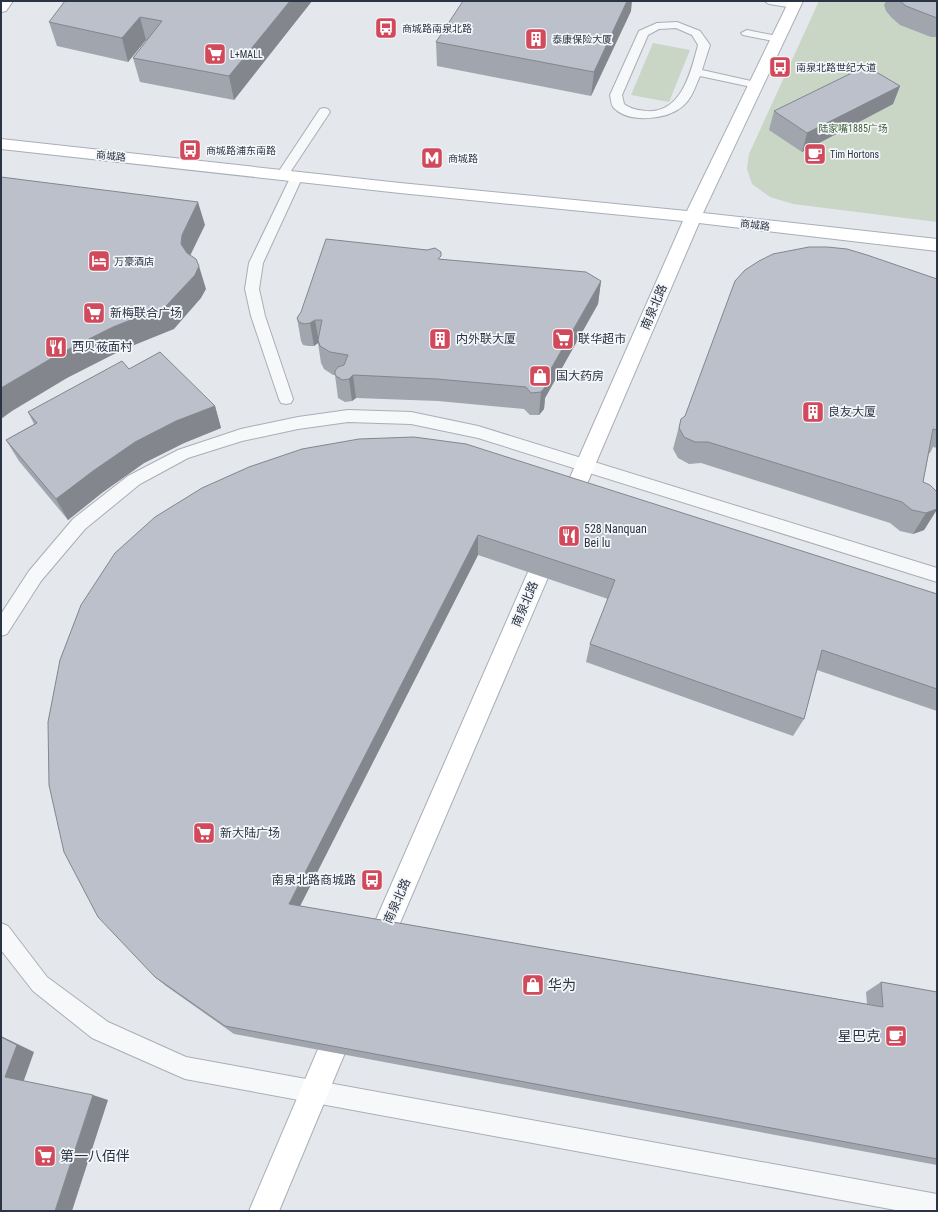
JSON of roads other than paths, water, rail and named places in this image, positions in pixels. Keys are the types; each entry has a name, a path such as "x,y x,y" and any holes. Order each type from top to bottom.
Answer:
{"street":[{"path":"1,8 6,1"},
{"name":"南泉北路","path":"367,969 693,218 795,3"},
{"name":"商城路","path":"1,144 937,245"},
{"path":"264,1211 313,1093 352,1005"}],"lane":[{"path":"769,1 795,3"},
{"path":"657,26 677,26 696,33 704,45 696,72 686,95 678,104 667,111 652,115 629,113 618,105 616,95 644,33 657,26"},
{"path":"747,33 778,39"},
{"path":"696,72 756,85"},
{"path":"286,399 258,316 252,289 256,263 290,175 324,112"},
{"path":"1,629 35,576 79,524 134,480 183,454 241,435 298,423 348,416 411,418 478,432 937,575"},
{"path":"1,933 40,984 100,1030 185,1068 313,1093 937,1206"}],"place":[{"name":"商城路南泉北路","path":"386,28"},
{"name":"泰康保险大厦","path":"536,39"},
{"name":"L+MALL","path":"215,54"},
{"name":"南泉北路世纪大道","path":"780,67"},
{"name":"商城路浦东南路","path":"190,150"},
{"name":"Tim Hortons","path":"815,154"},
{"name":"商城路","path":"432,158"},
{"name":"万豪酒店","path":"99,261"},
{"name":"新梅联合广场","path":"94,313"},
{"name":"内外联大厦","path":"440,339"},
{"name":"联华超市","path":"563,339"},
{"name":"西贝莜面村","path":"56,347"},
{"name":"国大药房","path":"540,376"},
{"name":"良友大厦","path":"813,412"},
{"name":"528 Nanquan Bei lu","path":"569,536"},
{"name":"新大陆广场","path":"204,833"},
{"name":"南泉北路商城路","path":"372,880"},
{"name":"华为","path":"533,985"},
{"name":"星巴克","path":"896,1036"},
{"name":"第一八佰伴","path":"45,1156"}],"park label":[{"name":"陆家嘴1885广场","path":"853,128"}]}
